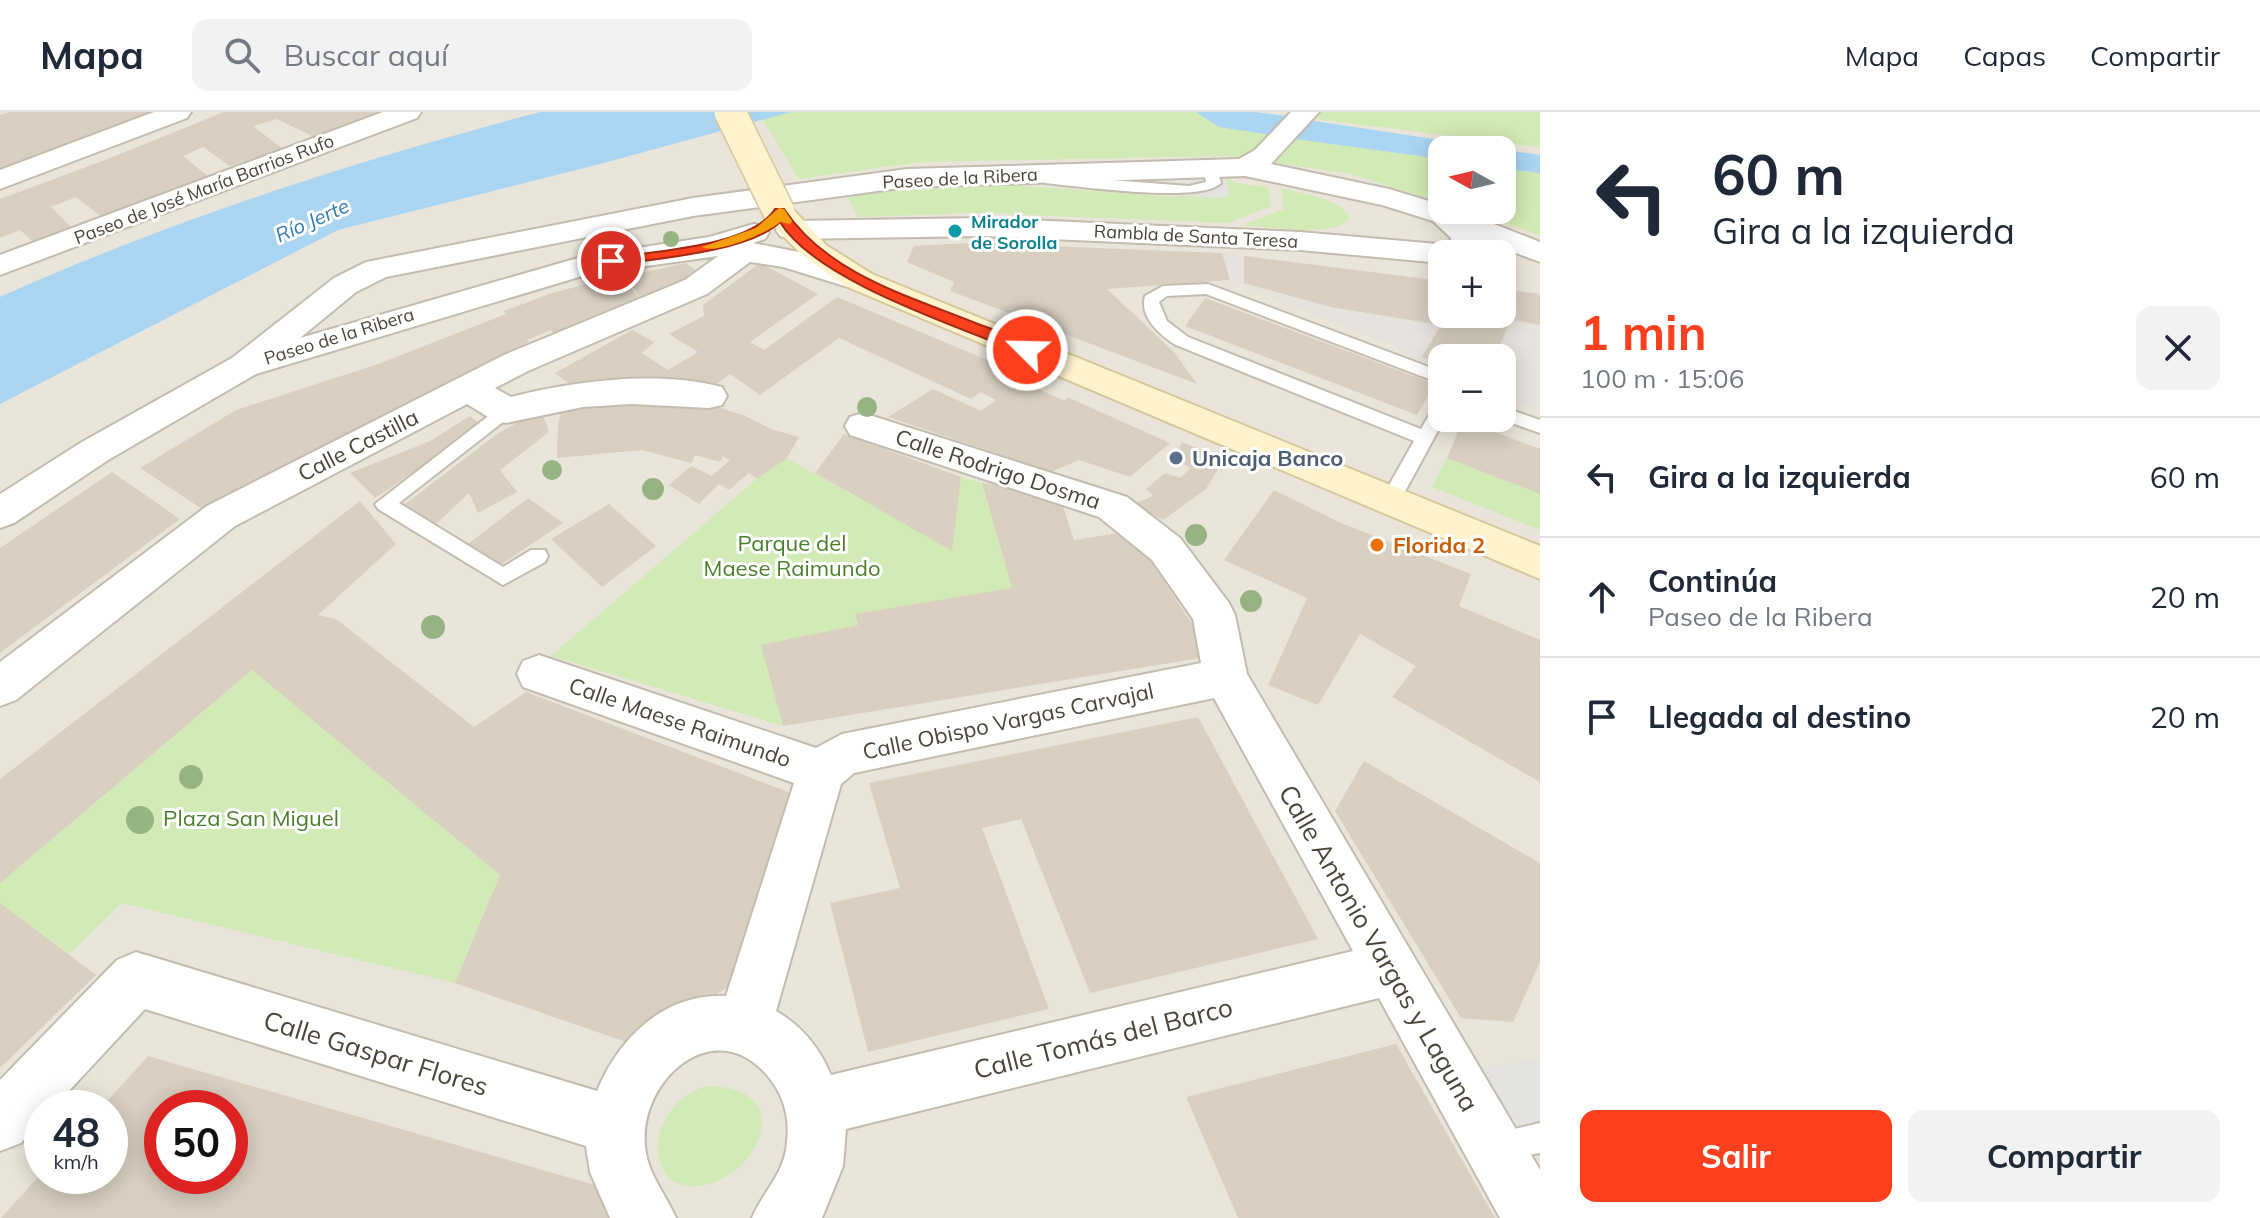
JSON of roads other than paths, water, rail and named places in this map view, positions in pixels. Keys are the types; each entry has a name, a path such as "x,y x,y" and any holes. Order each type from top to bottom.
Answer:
{"main road":[{"path":"730,112 785,221 821,258 869,284 1540,563"}],"street":[{"path":"0,180 178,112"},
{"name":"Paseo de José María Barrios Rufo","path":"0,266 408,112"},
{"path":"1245,167 1275,147 1306,112"},
{"name":"Paseo de la Ribera","path":"461,251 693,207 907,178 1245,167 1320,181"},
{"path":"1320,181 1428,211"},
{"path":"1320,181 1375,212 1390,230 1396,248"},
{"path":"728,249 774,222 785,221"},
{"name":"Rambla de Santa Teresa","path":"785,221 900,230 983,227 1428,252"},
{"path":"1454,224 1467,236 1466,240"},
{"path":"1467,224 1540,253"},
{"path":"869,284 863,267 867,251 900,230"},
{"path":"728,249 788,259 869,284"},
{"name":"Paseo de la Ribera","path":"0,513 95,451 244,366 421,311 585,265 728,249"},
{"name":"Calle Castilla","path":"0,687 221,516 516,363 696,287 728,249"},
{"path":"244,366 345,285 377,269 461,251"},
{"path":"421,311 415,298 422,279 461,251"},
{"path":"1516,263 1540,267"},
{"path":"345,285 333,315 339,322 365,328"},
{"path":"468,388 506,411 551,397 629,390 709,396"},
{"name":"Calle Rodrigo Dosma","path":"863,426 1113,507 1166,549 1214,615 1225,677"},
{"name":"Calle Maese Raimundo","path":"539,674 775,753 821,772"},
{"name":"Calle Obispo Vargas Carvajal","path":"821,772 842,755 1225,677"},
{"name":"Calle Antonio Vargas y Laguna","path":"1225,677 1390,969 1516,1142 1534,1218"},
{"path":"744,1026 821,772"},
{"name":"Calle Tomás del Barco","path":"816,1107 1390,969"},
{"name":"Calle Gaspar Flores","path":"0,1122 136,979 616,1126"},
{"path":"645,1218 629,1195 616,1161 616,1126 624,1093 639,1065 661,1043 687,1028 716,1023 744,1026 769,1037 789,1054 806,1078 816,1107 817,1144 808,1182 783,1218"}],"lane":[{"path":"1425,438 1182,341 1165,331 1154,319 1151,300 1163,291 1208,289 1428,373"},
{"path":"506,411 385,504 503,577 538,556"},
{"path":"1516,418 1540,427"},
{"path":"1390,501 1428,432"}],"water":[{"name":"Río Jerte","path":"540,112 791,112 338,230 0,404 0,297 132,242 266,194"},
{"path":"1196,112 1255,112 1287,116 1271,135 1219,127"},
{"path":"1308,120 1428,138 1428,157 1295,139"},
{"path":"1516,151 1540,155 1540,173 1516,170"}],"place":[{"name":"Mirador de Sorolla","path":"955,231"},
{"name":"Unicaja Banco","path":"1176,458"},
{"name":"Florida 2","path":"1377,545"}],"park label":[{"name":"Parque del Maese Raimundo","path":"792,556"},
{"name":"Plaza San Miguel","path":"251,818"}]}
